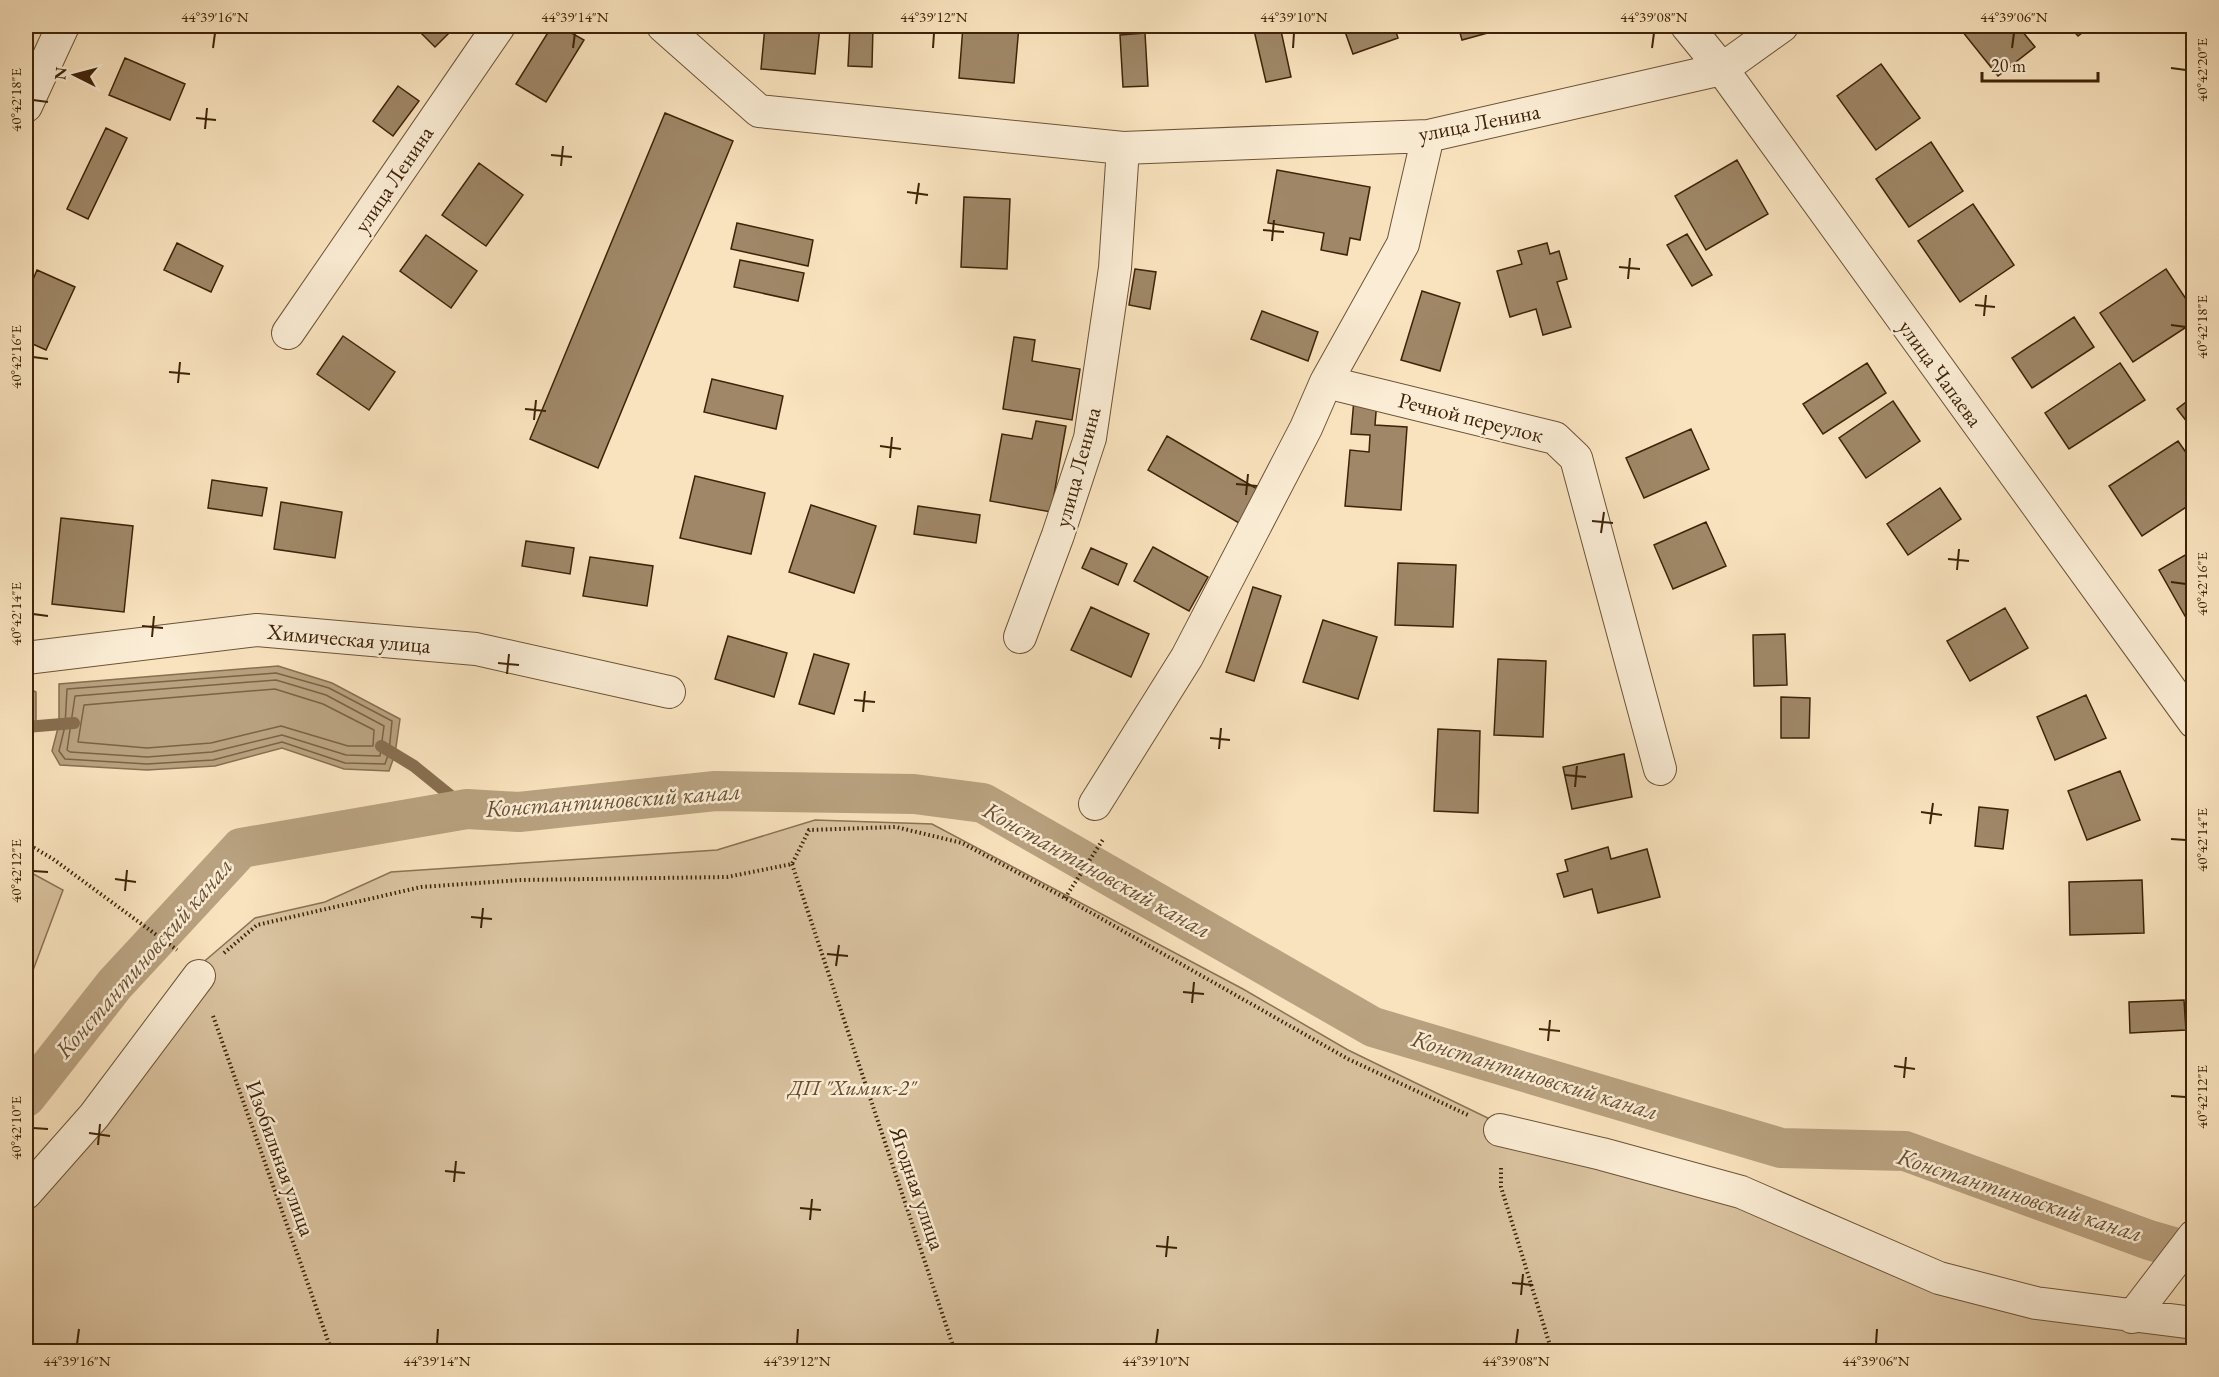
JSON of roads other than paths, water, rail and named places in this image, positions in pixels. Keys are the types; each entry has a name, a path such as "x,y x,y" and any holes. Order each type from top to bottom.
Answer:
{"street":[{"path":"26,106 63,26"},
{"name":"улица Ленина","path":"288,333 498,26"},
{"name":"улица Ленина","path":"663,26 759,111 1123,148 1428,136 1722,69 1782,26"},
{"name":"улица Чапаева","path":"1687,26 1722,69 2193,722"},
{"path":"1102,817 1306,428 1326,381 1403,243 1428,136"},
{"name":"улица Ленина","path":"1020,637 1058,536 1090,438 1115,268 1123,148"},
{"name":"Речной переулок","path":"1326,381 1555,438 1576,458 1660,769"},
{"name":"Химическая улица","path":"26,658 257,630 476,650 669,692"},
{"path":"26,1193 94,1116 199,976"},
{"path":"1500,1130 1602,1154 1741,1192 1939,1278 2036,1303 2193,1323"},
{"path":"2132,1317 2193,1236"}],"water":[{"path":"278,666 332,683 400,719 395,754 389,771 344,769 282,748 215,766 147,770 60,765 52,751 59,724 59,684"},
{"path":"26,687 36,692 36,726 26,744"}],"waterway":[{"path":"26,727 74,723"},
{"path":"381,746 414,766 467,809"},
{"name":"Константиновский канал","path":"26,1097 115,984 241,848 467,809 519,812 715,791 914,794 983,803 1373,1027 1781,1148 1905,1151 2149,1240 2194,1253"}],"park label":[{"name":"ДП \"Химик-2\"","path":"852,1087"}]}
